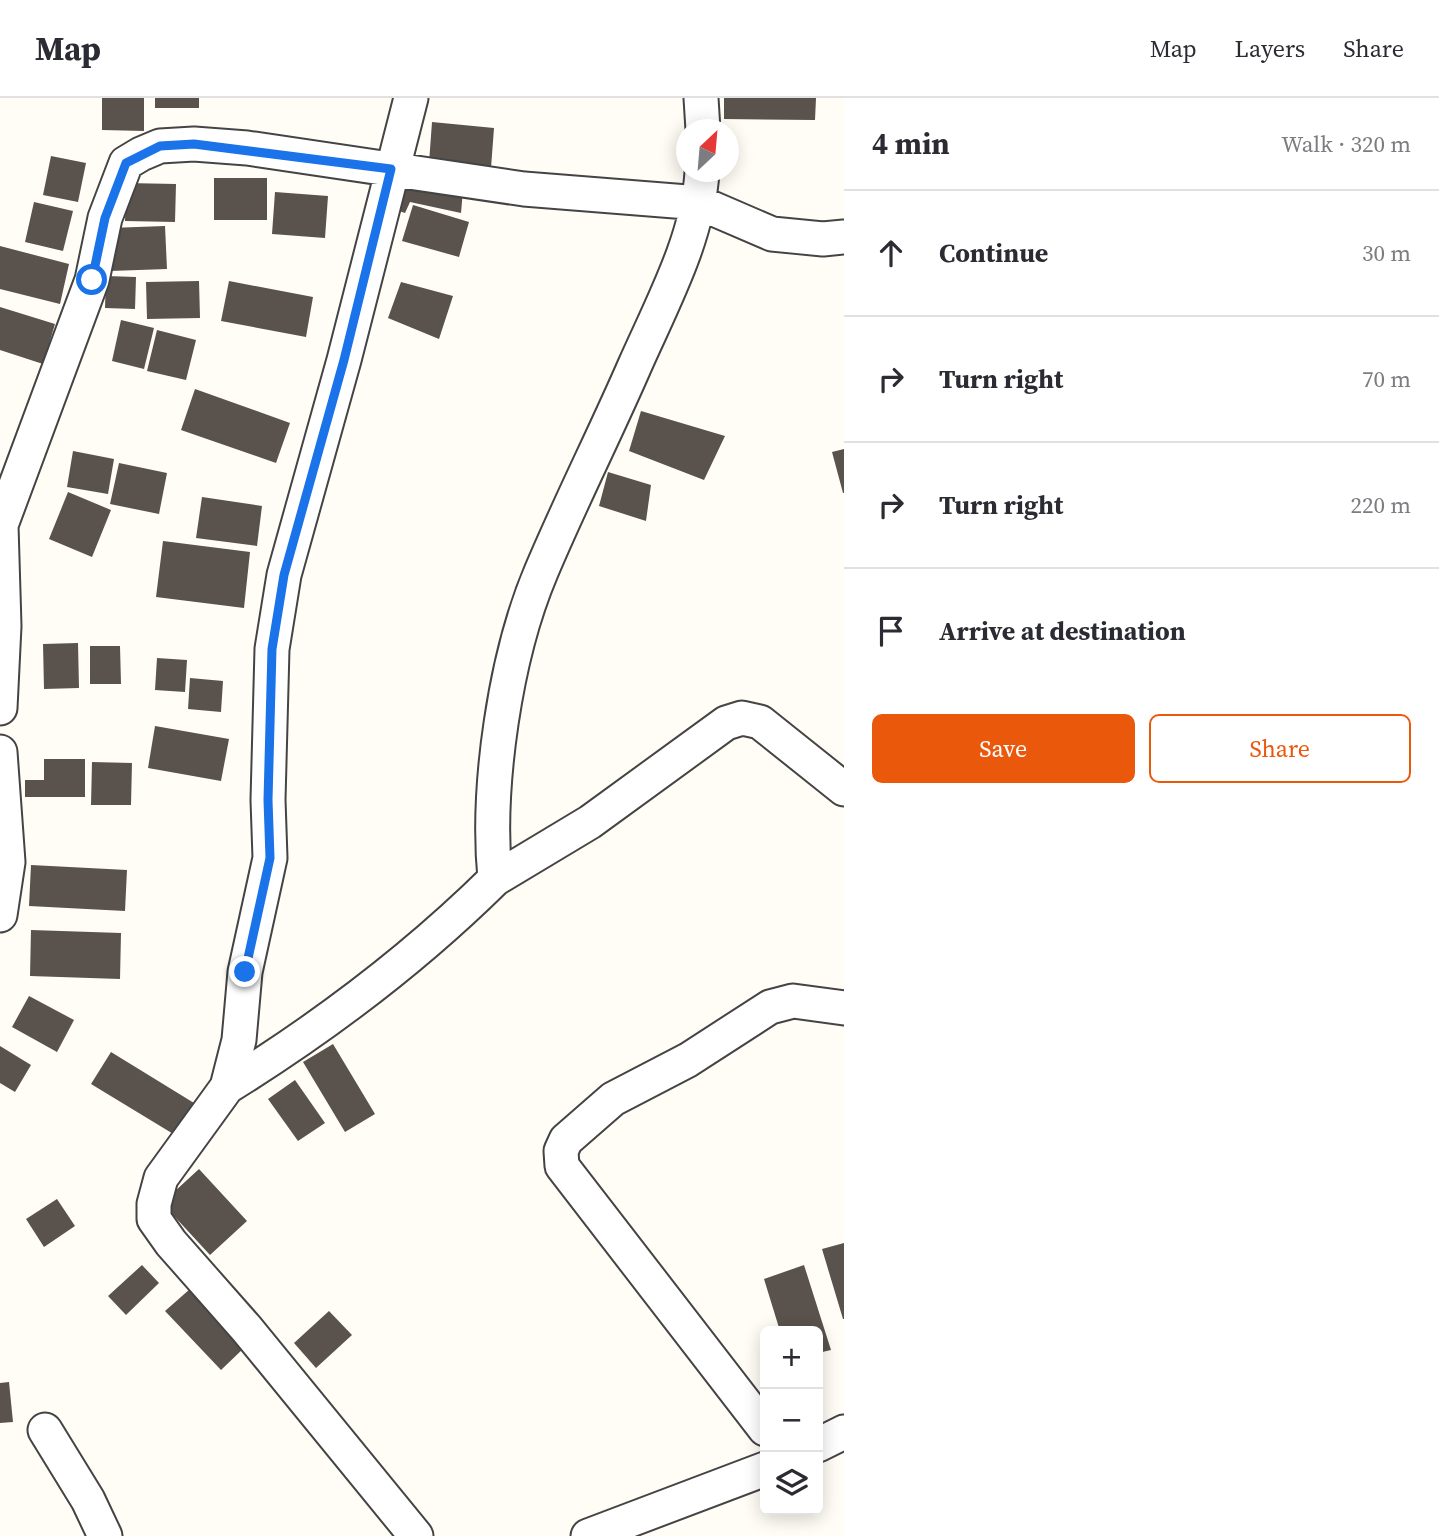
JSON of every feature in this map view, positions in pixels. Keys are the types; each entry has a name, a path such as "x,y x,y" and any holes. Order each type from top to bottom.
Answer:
{"street":[{"path":"227,1087 239,1040 245,972 270,858 268,800 272,649 284,575 344,360 411,98"},
{"path":"701,98 702,119"},
{"path":"0,708 4,626 0,525 92,280 105,218 126,163 160,146 194,144 524,189 701,187 772,234 823,239 844,237"},
{"path":"495,878 492,846 498,755 514,656 540,574 665,299 701,187"},
{"path":"416,1536 154,1219 154,1204 161,1178 227,1087 293,1045 459,915 495,878 590,822 726,723 741,718 760,722 844,789"},
{"path":"0,752 8,862 0,915"},
{"path":"760,1423 562,1166 561,1151 566,1140 612,1098 688,1060 770,1007 793,1001 844,1009"},
{"path":"44,1430 88,1500 105,1536"},
{"path":"823,1442 844,1432"},
{"path":"588,1536 760,1471"}],"building":[{"path":"102,98 144,98 144,131 102,130"},
{"path":"155,98 199,98 199,108 155,108"},
{"path":"724,98 816,98 815,120 724,119"},
{"path":"432,122 494,128 491,168 429,163"},
{"path":"51,156 86,163 78,202 43,195"},
{"path":"214,178 267,178 267,220 214,220"},
{"path":"126,183 176,184 175,222 125,221"},
{"path":"400,187 463,190 461,213 410,202 405,213 396,210"},
{"path":"275,192 328,196 325,238 272,234"},
{"path":"34,202 73,211 63,251 25,242"},
{"path":"413,205 469,222 459,257 402,241"},
{"path":"165,226 167,269 110,271 109,228"},
{"path":"0,246 69,264 60,304 0,289"},
{"path":"106,276 136,277 135,309 105,308"},
{"path":"199,281 200,318 147,319 146,282"},
{"path":"229,281 313,297 306,337 221,321"},
{"path":"401,282 453,296 439,339 388,318"},
{"path":"0,307 55,324 43,364 0,350"},
{"path":"121,320 154,328 144,369 112,361"},
{"path":"157,330 196,340 186,380 147,371"},
{"path":"195,389 290,423 276,463 181,430"},
{"path":"641,411 725,436 704,480 629,451"},
{"path":"844,449 844,493 843,493 832,452"},
{"path":"73,451 114,459 108,494 67,487"},
{"path":"119,463 167,473 159,514 110,504"},
{"path":"608,472 651,485 646,521 599,506"},
{"path":"68,492 111,510 92,557 49,539"},
{"path":"202,497 262,506 257,546 196,538"},
{"path":"163,541 250,552 244,608 156,597"},
{"path":"78,643 79,688 44,689 43,644"},
{"path":"90,646 120,646 121,684 90,684"},
{"path":"157,658 187,660 185,692 155,690"},
{"path":"190,678 223,681 221,712 188,709"},
{"path":"155,726 229,739 221,781 148,768"},
{"path":"44,759 85,759 85,797 25,797 25,780 44,780"},
{"path":"92,762 132,763 131,805 91,805"},
{"path":"31,865 127,870 125,911 29,906"},
{"path":"31,930 121,933 120,979 30,976"},
{"path":"29,996 74,1020 57,1052 12,1027"},
{"path":"333,1044 375,1114 345,1132 303,1062"},
{"path":"0,1046 31,1065 15,1092 0,1083"},
{"path":"111,1052 194,1103 175,1135 91,1084"},
{"path":"295,1080 325,1123 298,1141 268,1099"},
{"path":"199,1169 247,1221 210,1255 162,1203"},
{"path":"57,1199 75,1226 44,1247 26,1219"},
{"path":"844,1243 844,1319 843,1319 822,1249"},
{"path":"142,1265 159,1283 126,1315 108,1296"},
{"path":"804,1265 831,1350 823,1352 823,1326 778,1326 764,1279"},
{"path":"190,1289 245,1347 221,1370 165,1311"},
{"path":"329,1311 352,1335 316,1368 294,1343"},
{"path":"9,1382 13,1422 0,1423 0,1383"}],"route":[{"path":"92,280 105,218 126,163 160,146 194,144 247,148 391,169 344,360 284,575 272,649 268,800 270,858 245,972"}]}
